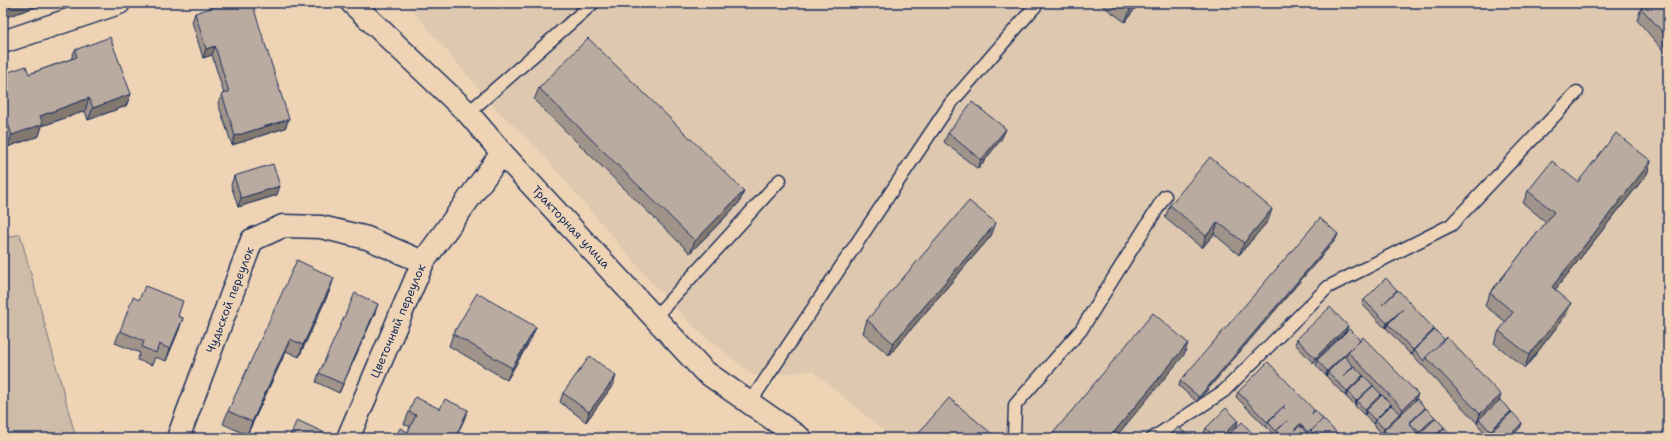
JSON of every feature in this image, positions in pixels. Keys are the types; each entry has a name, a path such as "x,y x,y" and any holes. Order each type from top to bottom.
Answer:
{"street":[{"path":"3,42 119,3"},
{"name":"Тракторная улица","path":"352,3 468,113 502,153 704,371 800,438"},
{"name":"Цветочный переулок","path":"348,438 423,262 502,153"},
{"name":"Чудьской переулок","path":"178,438 252,240 283,226 321,226 367,238 423,262"}],"lane":[{"path":"468,113 593,3"},
{"path":"750,404 950,104 1038,3"},
{"path":"1152,438 1224,391 1328,287 1451,226 1577,92"},
{"path":"655,317 780,180"},
{"path":"1014,438 1015,405 1081,330 1165,196"}],"shaded area":[{"path":"406,3 1668,3 1668,438 892,438 813,371 754,376 697,330 658,290 539,150 497,110"},
{"path":"20,234 76,438 3,438 3,239"}],"building":[{"path":"3,3 16,3 3,7"},
{"path":"227,3 252,3 289,119 235,136 222,94 229,92 215,46 206,49 195,13"},
{"path":"1120,3 1135,3 1130,10"},
{"path":"1647,3 1668,3 1668,38 1641,8"},
{"path":"110,37 131,94 93,108 89,98 40,116 43,124 12,135 3,110 3,74 26,66 29,74 77,57 75,50"},
{"path":"588,38 744,191 695,241 539,88"},
{"path":"972,102 1006,129 981,160 948,133"},
{"path":"1616,133 1651,161 1552,287 1571,303 1529,355 1499,331 1513,312 1490,293 1554,212 1528,191 1552,161 1578,182"},
{"path":"1210,157 1272,209 1244,243 1218,222 1206,236 1170,205"},
{"path":"273,164 280,186 241,198 234,176"},
{"path":"969,201 996,223 893,343 867,320"},
{"path":"1320,218 1338,234 1199,397 1180,381"},
{"path":"297,260 334,278 303,345 290,339 252,422 228,411"},
{"path":"1386,278 1397,290 1382,305 1398,290 1434,329 1413,350 1388,324 1403,309 1387,323 1364,300"},
{"path":"145,286 183,301 178,316 183,318 170,349 159,344 156,353 142,347 144,341 120,331 133,297 139,300"},
{"path":"355,293 378,304 343,384 319,373"},
{"path":"477,293 536,327 512,368 453,334"},
{"path":"1330,307 1348,326 1315,358 1297,339"},
{"path":"1153,313 1188,343 1109,438 1049,438"},
{"path":"1349,329 1360,340 1327,371 1317,360"},
{"path":"1435,330 1445,340 1426,357 1424,361 1414,350"},
{"path":"1363,337 1418,394 1403,409 1348,352"},
{"path":"1447,337 1501,395 1480,414 1426,357"},
{"path":"590,356 616,376 589,412 563,393"},
{"path":"1344,356 1353,366 1343,377 1354,366 1363,375 1347,391 1328,372"},
{"path":"1268,362 1314,410 1312,414 1315,410 1323,419 1311,431 1310,430 1308,432 1300,424 1294,430 1300,426 1307,433 1302,438 1283,438 1268,422 1285,405 1267,422 1238,392"},
{"path":"1364,376 1373,385 1356,401 1348,392"},
{"path":"1373,386 1381,394 1365,410 1357,401"},
{"path":"1382,395 1391,404 1375,420 1366,411"},
{"path":"415,397 440,409 445,399 468,410 455,438 395,438 400,428 408,432 416,415 409,412"},
{"path":"949,398 997,438 916,438 915,437"},
{"path":"1417,399 1425,408 1409,423 1417,433 1412,438 1392,438 1384,430"},
{"path":"1500,400 1511,411 1490,431 1479,419"},
{"path":"1391,405 1400,413 1384,429 1376,420"},
{"path":"1226,408 1238,420 1220,438 1216,438 1206,428"},
{"path":"1426,408 1435,417 1419,432 1410,423"},
{"path":"1512,412 1522,423 1507,438 1496,438 1491,432"},
{"path":"1436,418 1444,427 1433,438 1425,438 1420,433"},
{"path":"1323,419 1342,438 1317,438 1311,431"},
{"path":"297,420 323,432 320,438 289,438"},
{"path":"1242,422 1253,434 1248,438 1226,438"},
{"path":"1178,427 1191,438 1169,438"},
{"path":"1445,428 1454,438 1434,438"},
{"path":"1310,430 1317,438 1302,438"},
{"path":"1530,433 1535,438 1524,438"},
{"path":"1419,434 1423,438 1414,438"}],"waterway":[{"path":"1666,438 1668,431"}]}
